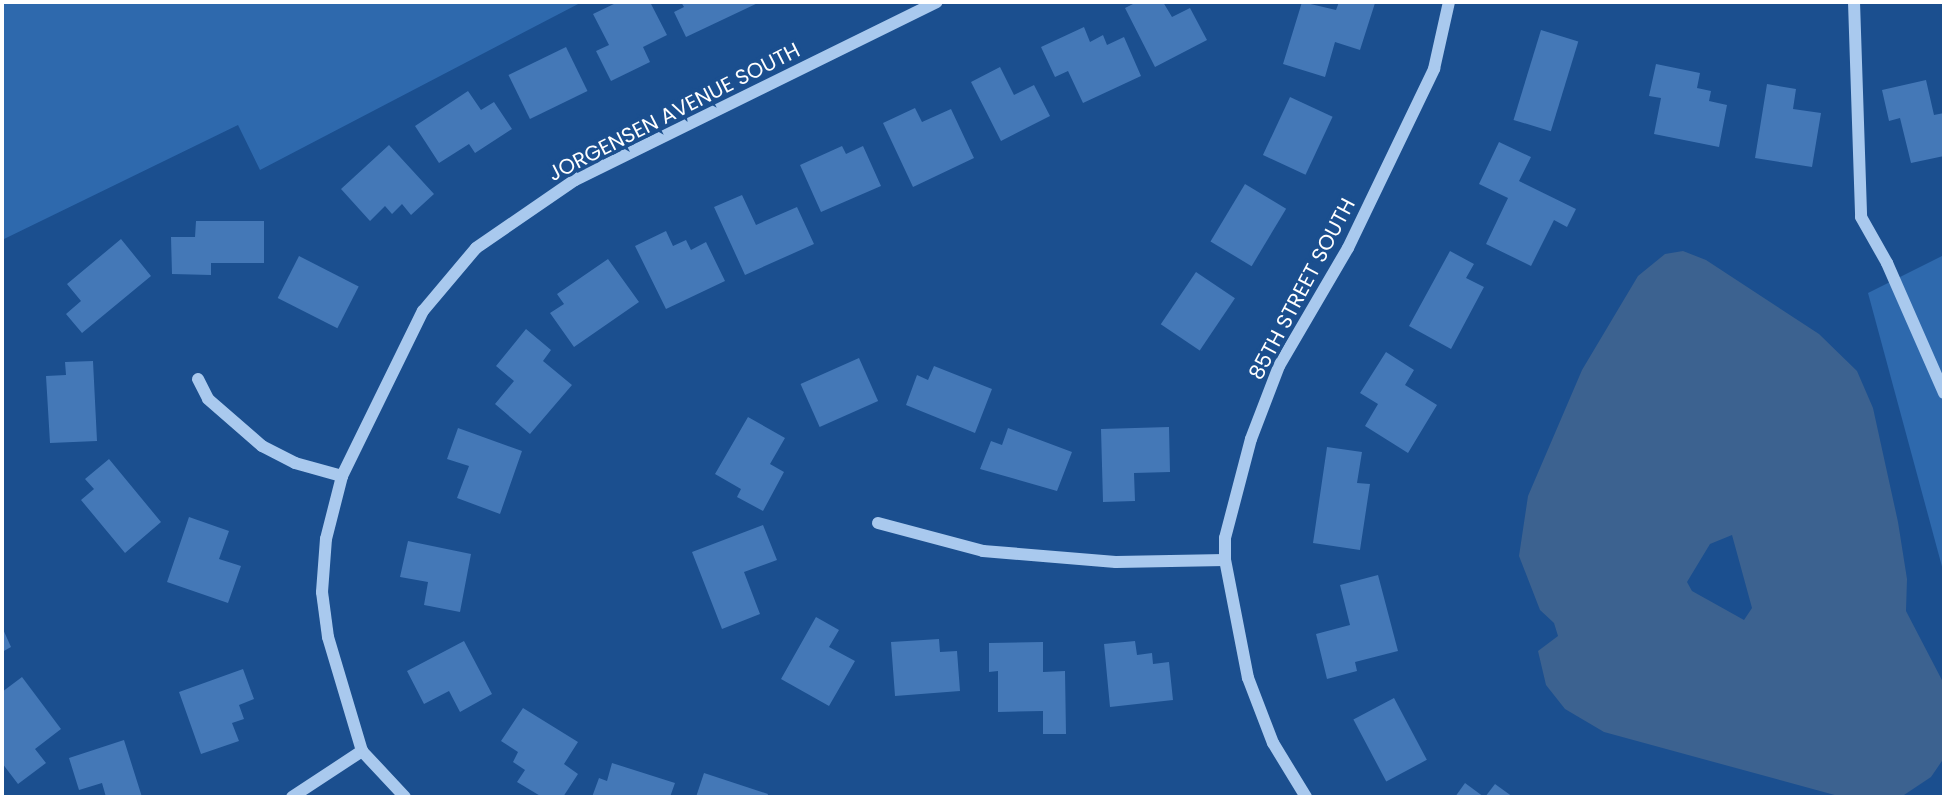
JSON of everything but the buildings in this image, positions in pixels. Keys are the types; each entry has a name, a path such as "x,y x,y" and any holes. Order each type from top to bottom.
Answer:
{"street":[{"name":"JORGENSEN AVENUE SOUTH","path":"362,751 328,637 322,592 326,539 342,476 406,341 423,312 476,248 575,180 937,2"},
{"name":"85TH STREET SOUTH","path":"1306,797 1273,743 1248,678 1225,560 1225,538 1251,439 1279,366 1348,248 1434,69 1449,2"},
{"path":"1854,2 1861,217 1924,340 1944,393"},
{"path":"198,379 218,409 262,446 295,463 342,476"},
{"path":"878,523 983,551 1116,562 1225,560"},
{"path":"292,797 362,751 405,797"}],"shaded area":[{"path":"2,2 582,2 260,170 238,125 2,240"},
{"path":"1683,251 1706,260 1819,334 1857,371 1873,408 1898,522 1907,579 1906,611 1944,684 1944,758 1931,777 1901,797 1842,797 1604,732 1565,709 1546,685 1538,651 1558,636 1554,623 1540,610 1519,556 1528,496 1582,370 1638,276 1665,254","holes":["1732,535 1752,608 1744,620 1692,591 1687,582 1710,544"]},
{"path":"1944,255 1944,574 1868,293"}]}
